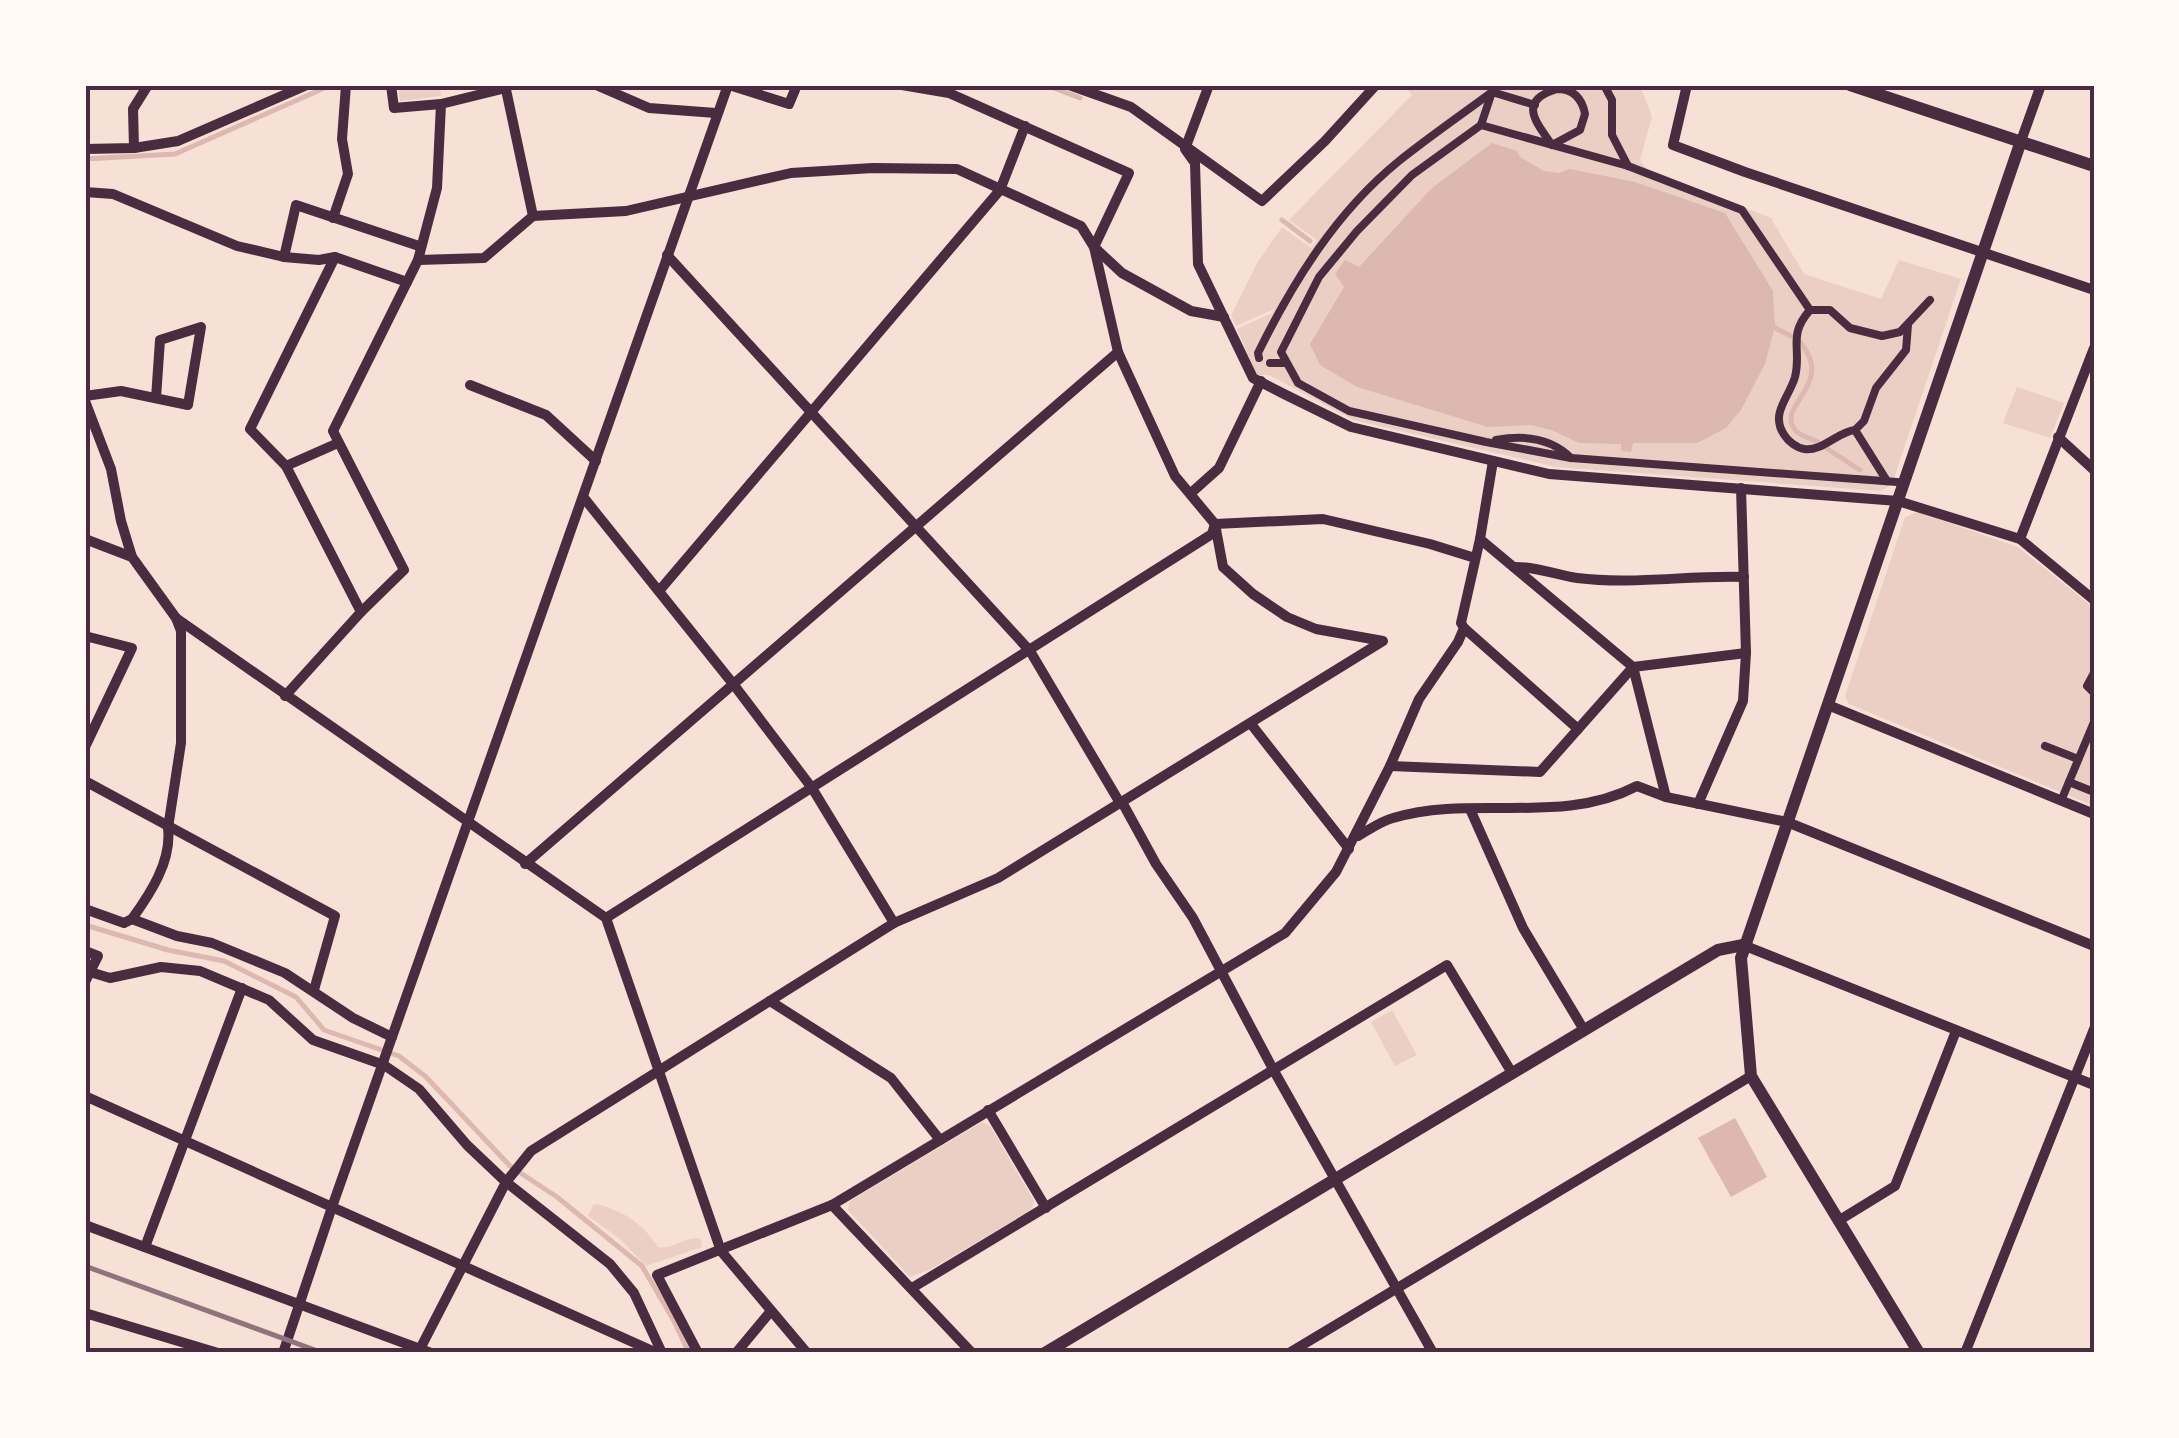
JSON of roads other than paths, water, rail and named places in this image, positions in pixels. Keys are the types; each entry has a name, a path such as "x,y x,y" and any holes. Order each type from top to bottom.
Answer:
{"street":[{"path":"134,148 132,109 148,85"},
{"path":"85,149 134,148 178,140 307,85"},
{"path":"333,218 348,174 342,140 346,85"},
{"path":"391,85 394,108 441,104 506,86 533,216"},
{"path":"596,85 648,108 716,113"},
{"path":"283,1353 716,113 728,85 790,104 797,85"},
{"path":"85,1225 426,1351 461,1266 506,1182 532,1151 894,923 998,878 1383,641 1316,629 1288,618 1253,594 1224,567 1216,524 1175,476 1118,352 1094,247 1129,172 949,93 902,85"},
{"path":"1069,85 1131,108 1262,201 1325,142 1376,85"},
{"path":"1185,148 1210,85"},
{"path":"1604,85 1612,100 1612,134 1628,166"},
{"path":"1687,85 1673,145 2094,290"},
{"path":"1850,85 2094,166"},
{"path":"1919,1353 1751,1076 1741,958 2041,85"},
{"path":"1570,88 1584,105 1584,122 1573,136 1552,144 1536,125 1535,104 1549,91 1570,88"},
{"path":"1492,92 1535,104"},
{"path":"1492,92 1482,126 1412,175 1318,277 1281,352 1298,384 1349,411 1571,458 1892,482 1855,430"},
{"path":"1259,358 1258,352 1280,308 1315,252 1344,216 1396,163 1492,92"},
{"path":"285,696 360,612 404,570 333,431 418,260 437,188 441,104"},
{"path":"659,590 1000,190 1024,126"},
{"path":"1482,126 1628,166 1742,210 1810,310"},
{"path":"1185,148 1195,164 1198,264 1253,378 1351,427 1549,474 1898,500 2020,539 2094,600"},
{"path":"418,260 484,258 533,216 626,211 792,173 957,168 1080,226 1094,247 1122,273 1191,310 1224,317"},
{"path":"85,192 113,194 237,246 284,257 319,260 335,256 406,282"},
{"path":"284,257 296,206 420,246"},
{"path":"667,255 1030,651 1156,864 1194,918 1274,1071 1433,1353"},
{"path":"335,256 250,429 286,466 360,612"},
{"path":"1908,324 1906,350 1876,388 1864,421 1855,430 1814,448 1802,449 1786,440 1778,424 1779,408 1796,372 1794,342 1798,323 1810,310 1830,310 1850,328 1882,336 1900,332 1930,300"},
{"path":"132,920 157,884 169,839 181,743 181,631 176,618 132,557 111,470 85,398 121,391 188,405 201,327 160,340 156,398"},
{"path":"2020,539 2094,348"},
{"path":"525,864 1118,352"},
{"path":"1270,363 1286,363"},
{"path":"1191,493 1219,468 1261,380"},
{"path":"470,385 546,415 596,462"},
{"path":"2058,438 2094,470"},
{"path":"286,466 338,442"},
{"path":"1493,461 1480,540 1460,622 1578,728"},
{"path":"1698,804 1743,701 1746,652 1741,488"},
{"path":"584,498 812,788 894,923"},
{"path":"1216,524 1324,519 1475,558"},
{"path":"606,918 1212,534 1216,524"},
{"path":"85,539 132,557"},
{"path":"1480,540 1632,668 1666,797"},
{"path":"1514,567 1577,578 1675,581 1704,575 1744,577"},
{"path":"176,618 606,918 721,1251 807,1353"},
{"path":"698,1353 658,1275 832,1204 1286,934 1336,872 1390,766 1418,699 1464,628"},
{"path":"85,636 132,648 88,733 85,748"},
{"path":"1390,766 1540,772 1632,668 1746,652"},
{"path":"2094,673 2086,686 2094,692"},
{"path":"1828,705 2094,814"},
{"path":"2062,800 2094,722"},
{"path":"1251,724 1349,849"},
{"path":"2046,746 2078,759"},
{"path":"85,781 335,916 314,990"},
{"path":"2069,782 2094,792"},
{"path":"1356,837 1389,818 1432,810 1566,807 1612,799 1637,786 1666,797 1787,822 2094,946"},
{"path":"1470,809 1523,928 1584,1030"},
{"path":"85,909 212,943 285,973 353,1018 392,1037"},
{"path":"1045,1353 1718,950 1743,945 2094,1085"},
{"path":"85,952 98,956 87,977 110,978 161,967 200,971 285,1012 313,1040 384,1065 418,1089 506,1182 610,1264 634,1293 659,1353"},
{"path":"912,1288 1448,965 1512,1074"},
{"path":"145,1247 242,988"},
{"path":"770,1001 891,1078 940,1140"},
{"path":"1965,1353 2094,1029"},
{"path":"1838,1221 1894,1186 1956,1031"},
{"path":"1289,1353 1751,1076"},
{"path":"85,1096 659,1353"},
{"path":"988,1110 1046,1208"},
{"path":"832,1204 972,1353"},
{"path":"736,1353 772,1311"},
{"path":"85,1314 218,1353"}],"waterway":[{"path":"1046,85 1080,98"},
{"path":"85,159 175,154 329,86"},
{"path":"1282,220 1310,241"},
{"path":"1771,326 1791,336"},
{"path":"1800,342 1810,357 1812,371 1791,422 1798,433 1818,442"},
{"path":"1826,448 1860,470"},
{"path":"85,925 168,950 224,961 296,997 324,1030 399,1056 426,1077 510,1166 557,1197 642,1266 689,1353"}],"railway":[{"path":"85,1266 323,1353"}]}
